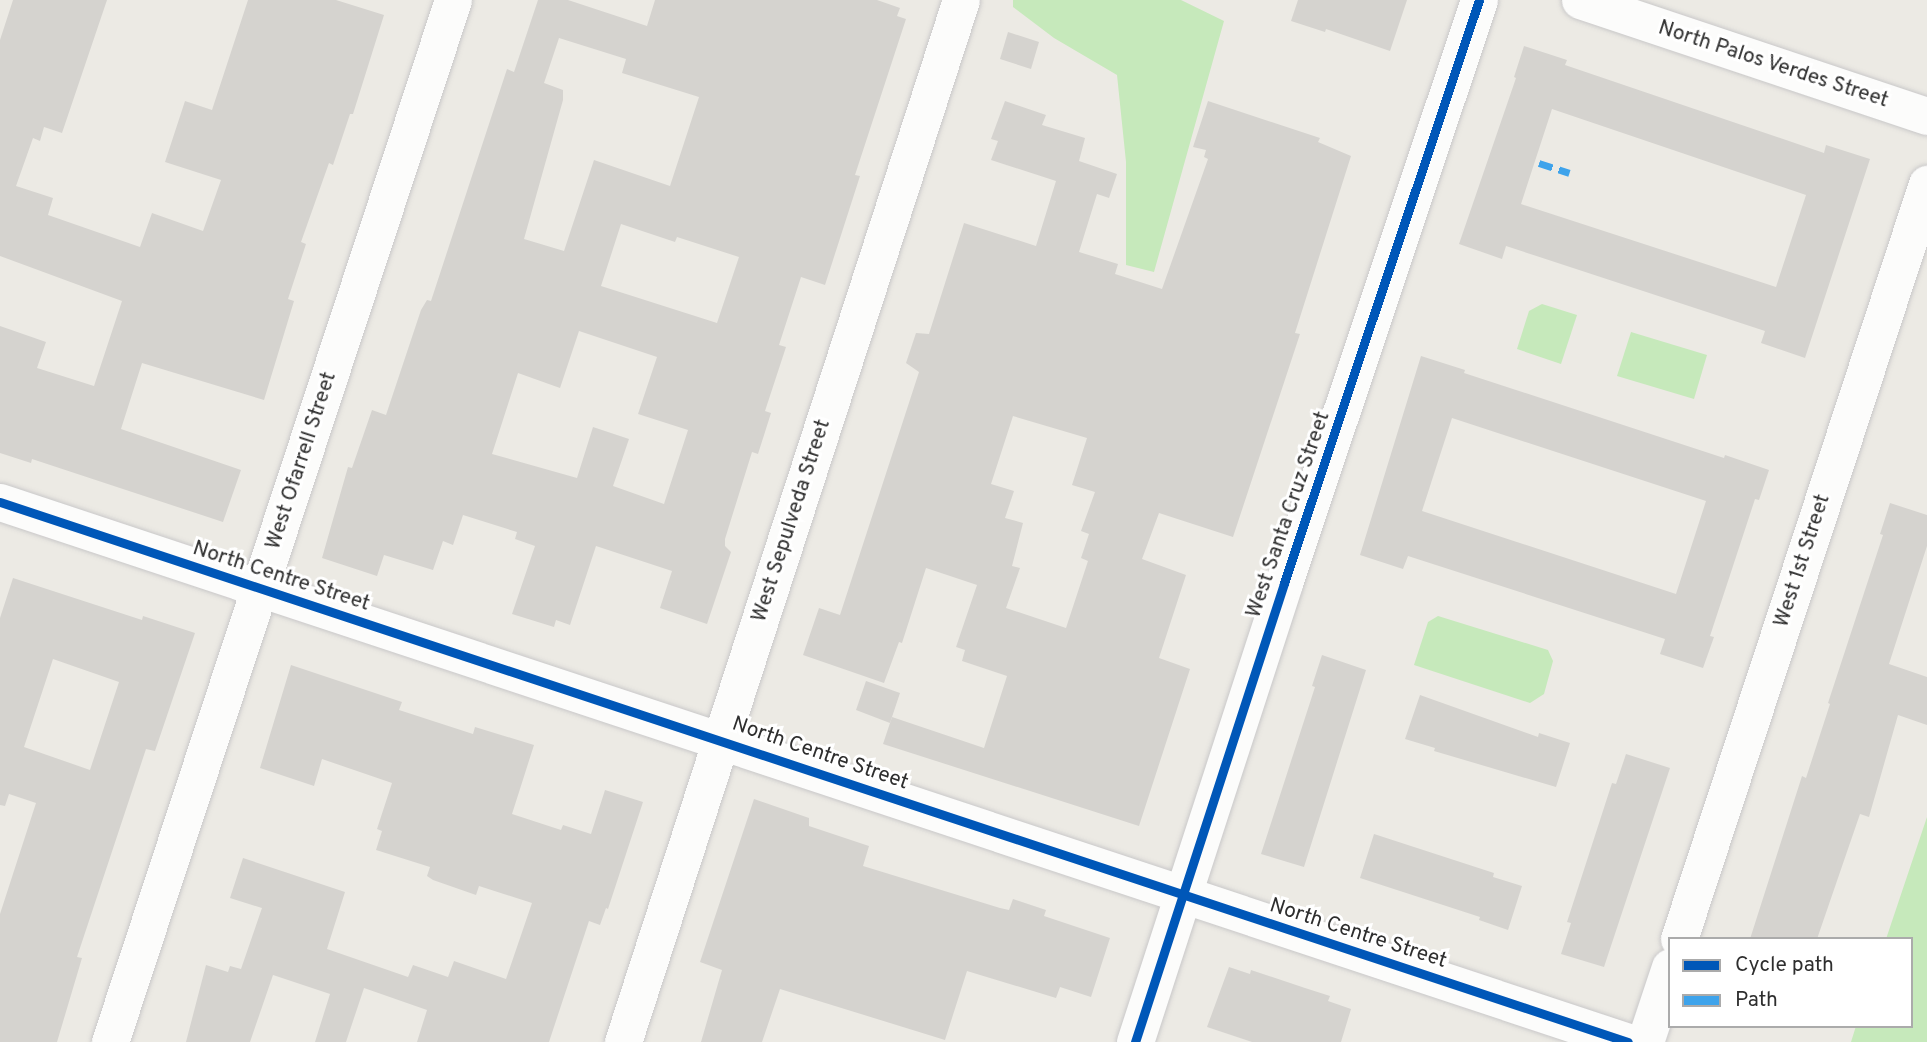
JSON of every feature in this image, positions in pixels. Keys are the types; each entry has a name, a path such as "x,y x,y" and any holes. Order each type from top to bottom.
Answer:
{"street":[{"name":"West Ofarrell Street","path":"110,1042 453,0"},
{"name":"West Sepulveda Street","path":"623,1042 961,0"},
{"name":"West Santa Cruz Street","path":"1135,1042 1479,0"},
{"name":"North Palos Verdes Street","path":"1580,0 1927,116"},
{"name":"West 1st Street","path":"1680,937 1927,184"},
{"name":"North Centre Street","path":"0,502 1628,1042"},
{"path":"1645,1042 1668,973"}],"green space":[{"path":"1013,0 1181,0 1224,21 1154,272 1126,265 1126,162 1117,75 1054,38 1013,7"},
{"path":"1542,304 1577,315 1561,364 1517,349 1529,311"},
{"path":"1631,332 1707,355 1694,399 1617,376"},
{"path":"1438,616 1548,650 1553,661 1544,694 1530,703 1414,665 1428,622"},
{"path":"1927,817 1927,1042 1851,1042 1855,1028 1913,1028 1913,937 1887,937"}],"building":[{"path":"13,0 107,0 62,133 44,127 40,141 33,138 16,186 53,198 48,215 140,247 152,213 203,231 221,180 165,162 185,101 212,110 248,0 336,0 384,15 353,114 350,114 333,165 329,163 301,242 306,244 288,299 294,301 264,400 142,363 121,429 241,470 223,522 32,459 31,463 0,453 0,326 46,342 37,368 94,386 122,301 0,256 0,40"},
{"path":"538,0 568,0 647,26 655,0 877,0 900,8 897,16 906,19 855,175 860,176 825,285 801,277 779,345 786,347 765,411 771,413 758,454 752,452 725,539 725,546 731,552 707,624 660,608 672,571 596,546 570,625 556,620 554,627 512,614 535,546 515,539 517,532 463,515 453,545 443,541 433,570 384,555 377,576 322,558 348,467 352,468 372,410 386,415 421,310 427,300 431,301 507,69 514,72","holes":["559,38 626,59 622,73 699,97 670,186 594,160 564,251 524,239 563,100 563,90 544,83","621,224 675,242 677,237 739,257 717,323 601,286","579,331 657,357 638,414 688,430 664,504 613,486 629,439 593,427 577,478 492,454 518,373 560,388"]},
{"path":"1298,0 1407,0 1390,51 1326,29 1325,32 1291,21"},
{"path":"1008,32 1039,42 1031,69 1000,59"},
{"path":"1524,46 1567,60 1565,65 1824,153 1826,145 1870,159 1805,358 1761,343 1765,331 1506,246 1502,259 1459,244 1516,78 1514,77","holes":["1552,109 1806,195 1776,287 1521,204"]},
{"path":"1005,101 1046,115 1042,125 1085,138 1079,161 1117,174 1109,198 1097,194 1079,252 1118,264 1115,274 1162,289 1208,159 1204,157 1206,150 1193,147 1208,101 1320,138 1318,142 1351,156 1295,333 1300,334 1233,537 1159,513 1142,559 1186,575 1159,658 1190,669 1139,826 883,744 892,717 984,748 1007,676 962,661 965,650 956,647 977,585 926,568 902,643 899,642 884,683 803,655 819,608 840,615 919,372 906,363 916,333 929,334 964,223 1036,246 1056,181 991,160 998,141 991,139","holes":["1013,416 1087,438 1072,485 1095,492 1081,531 1089,534 1081,558 1088,561 1066,628 1006,608 1020,568 1012,566 1023,523 1005,518 1014,491 991,484"]},
{"path":"1421,356 1465,370 1464,373 1724,458 1725,455 1769,470 1759,500 1755,499 1710,636 1714,637 1703,668 1660,654 1665,639 1408,556 1403,569 1360,555","holes":["1452,418 1706,501 1676,594 1422,511"]},
{"path":"1890,503 1927,515 1927,546 1889,664 1927,677 1927,725 1898,715 1869,817 1860,814 1818,937 1751,937 1802,776 1806,778 1830,704 1828,703 1883,535 1880,534"},
{"path":"13,578 142,620 143,616 195,633 155,751 146,749 77,957 82,958 57,1042 0,1042 0,914 36,803 9,794 5,806 0,805 0,618","holes":["53,659 119,682 90,770 24,747"]},
{"path":"1322,655 1366,670 1304,867 1261,854 1315,687 1312,686"},
{"path":"291,665 402,702 399,710 473,734 475,727 534,745 512,814 561,830 563,825 591,834 605,790 643,802 608,909 606,908 600,925 589,921 549,1042 417,1042 427,1010 364,988 346,1042 315,1042 330,994 273,975 250,1042 186,1042 206,965 228,972 230,966 241,969 262,908 230,898 243,858 345,892 327,949 408,977 413,965 448,977 454,961 506,979 532,903 479,886 476,895 433,880 427,876 430,867 376,850 382,831 377,829 392,783 322,759 314,786 260,768"},
{"path":"866,681 900,693 890,723 856,710"},
{"path":"1420,695 1538,737 1539,733 1570,743 1556,787 1434,751 1435,748 1405,739"},
{"path":"1626,754 1670,768 1604,967 1561,954 1571,923 1567,922 1612,783 1616,784"},
{"path":"754,799 809,818 809,826 869,846 863,866 1009,910 1013,899 1046,910 1044,916 1110,938 1091,997 1060,987 1056,998 967,971 945,1040 780,989 762,1042 701,1042 722,970 700,962"},
{"path":"1374,834 1494,873 1493,877 1522,886 1508,930 1479,920 1480,917 1360,878"},
{"path":"1229,967 1250,974 1251,970 1330,996 1328,1001 1351,1009 1341,1042 1252,1042 1207,1027"}],"marked path":[{"path":"1539,163 1569,173"}],"cycle path":[{"path":"1135,1042 1284,583 1479,0"},
{"path":"0,502 1628,1042"}]}
